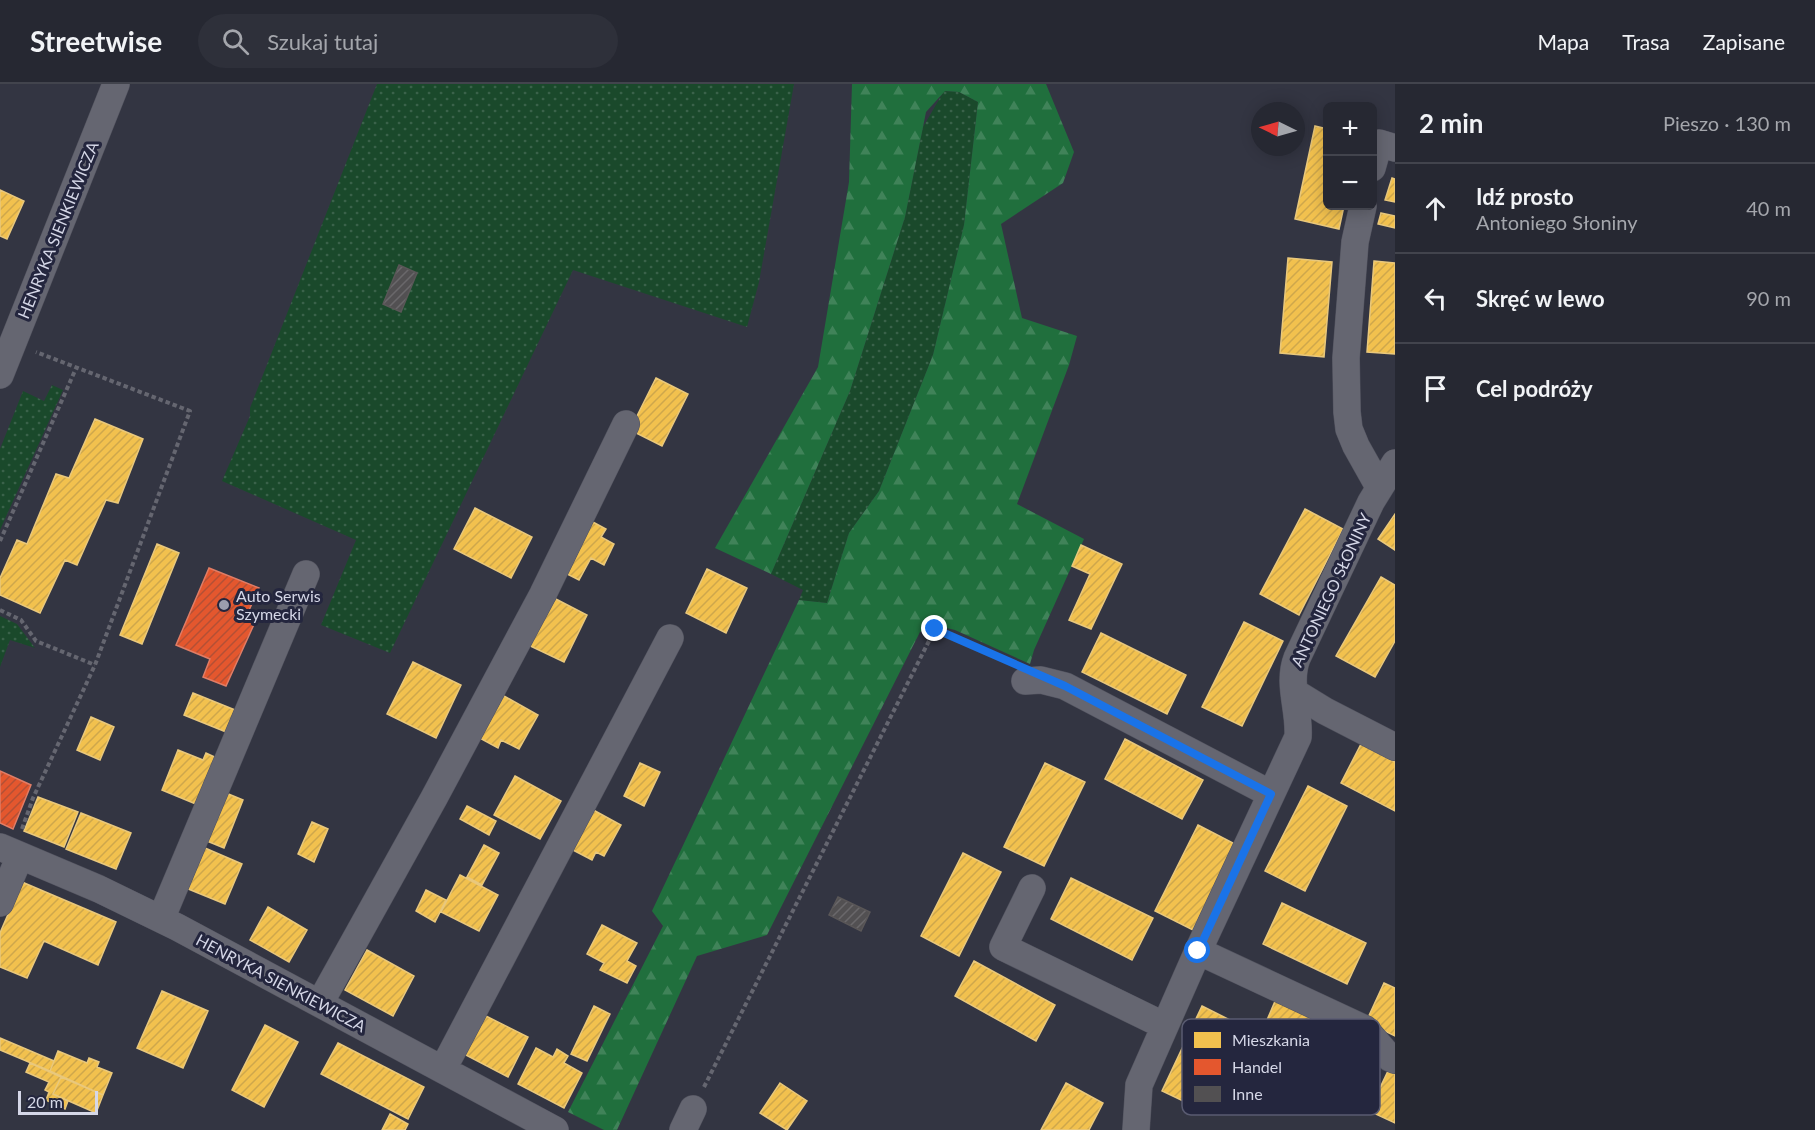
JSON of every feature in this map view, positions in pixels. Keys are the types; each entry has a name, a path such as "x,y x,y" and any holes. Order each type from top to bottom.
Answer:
{"street":[{"name":"HENRYKA SIENKIEWICZA","path":"0,375 116,84"},
{"path":"1363,210 1355,242 1346,358 1347,412 1356,446 1379,487"},
{"path":"320,1003 434,798 543,594 626,424"},
{"name":"ANTONIEGO SŁONINY","path":"1136,1130 1139,1085 1198,951 1298,737 1299,723 1292,681 1297,658 1379,487 1395,463"},
{"path":"161,919 306,574"},
{"path":"443,1069 670,638"},
{"path":"1018,672 1056,683 1271,794"},
{"path":"1294,692 1325,711 1395,747"},
{"name":"HENRYKA SIENKIEWICZA","path":"11,852 99,889 161,919 555,1130"},
{"path":"0,903 11,852"},
{"path":"1032,888 1003,947 1164,1026"},
{"path":"1198,951 1344,1019"},
{"path":"1380,1046 1390,1058 1395,1060"}],"path":[{"path":"11,852 33,798 95,665 190,411 13,343"},
{"path":"0,541 77,366"},
{"path":"0,610 21,620 36,641 95,665"},
{"path":"688,1119 935,629 1018,672"}],"green space":[{"path":"377,84 794,84 759,282 747,327 573,270 390,653 321,625 356,540 222,481 250,416 250,408"},
{"path":"852,84 1046,84 1074,152 1063,183 1001,224 1022,318 1077,336 1069,365 1017,504 1084,539 1034,650 1030,664 955,630 934,625 920,632 767,935 697,956 617,1130 604,1130 568,1112 663,926 652,911 799,600 827,603 849,533 879,491 933,355 964,225 978,102 959,92 945,91 926,112 905,217 850,391 771,574 715,548 818,367 849,182"},
{"path":"944,91 959,92 978,102 964,225 933,355 879,491 849,533 827,603 799,600 803,590 771,574 850,391 905,217 923,127"},
{"path":"52,385 63,390 0,530 0,449 23,391 44,401"},
{"path":"0,616 17,624 35,648 10,640 0,667"}],"building: Mieszkania":[{"path":"1315,126 1323,128 1323,210 1343,210 1339,229 1295,219"},
{"path":"1392,178 1395,179 1395,202 1385,200"},
{"path":"0,190 24,201 7,239 0,236"},
{"path":"1381,213 1395,216 1395,228 1378,224"},
{"path":"1288,258 1332,262 1324,357 1280,353"},
{"path":"1374,261 1395,263 1395,354 1367,352"},
{"path":"656,378 688,394 662,446 630,430"},
{"path":"95,419 143,439 118,503 106,500 77,565 65,560 40,613 0,595 0,578 17,540 27,544 56,474 69,478"},
{"path":"475,508 532,537 511,578 454,549"},
{"path":"1305,509 1343,529 1299,615 1260,594"},
{"path":"1395,514 1395,550 1378,539"},
{"path":"591,521 606,529 601,537 614,544 604,565 591,558 579,580 565,573"},
{"path":"157,544 179,553 142,644 120,635"},
{"path":"1081,545 1122,564 1091,629 1069,620 1090,574 1072,566"},
{"path":"707,569 747,588 726,633 686,613"},
{"path":"1381,577 1395,585 1395,641 1375,677 1336,656"},
{"path":"552,597 587,615 564,662 528,645"},
{"path":"1244,622 1283,641 1242,726 1202,707"},
{"path":"1101,633 1186,675 1167,714 1082,672"},
{"path":"413,662 461,685 436,738 387,714"},
{"path":"497,692 538,715 519,749 501,740 498,748 474,735"},
{"path":"193,693 240,712 231,734 184,715"},
{"path":"91,717 114,727 100,760 77,750"},
{"path":"1125,739 1203,780 1182,819 1105,779"},
{"path":"1361,744 1395,762 1395,811 1341,783"},
{"path":"178,750 203,760 206,753 221,760 203,807 162,790"},
{"path":"640,763 660,772 644,806 624,796"},
{"path":"1045,763 1085,782 1044,866 1004,847"},
{"path":"515,776 561,801 540,839 494,815"},
{"path":"1308,786 1347,806 1305,891 1265,871"},
{"path":"226,793 243,800 224,848 207,841"},
{"path":"38,797 78,812 64,847 24,831"},
{"path":"467,806 496,821 489,835 460,819"},
{"path":"586,806 621,825 604,856 596,852 592,860 565,846"},
{"path":"81,813 131,833 116,869 66,849"},
{"path":"312,822 328,829 314,862 298,854"},
{"path":"1198,825 1235,844 1193,930 1155,911"},
{"path":"198,845 242,864 225,904 181,886"},
{"path":"484,845 499,853 482,885 467,877"},
{"path":"963,853 1001,872 959,956 921,936"},
{"path":"460,875 498,895 479,931 441,912"},
{"path":"1071,878 1153,918 1132,960 1051,919"},
{"path":"22,882 116,922 98,965 44,941 27,978 0,967 0,933"},
{"path":"426,890 446,900 435,922 416,911"},
{"path":"1282,903 1366,943 1347,984 1263,944"},
{"path":"268,907 307,930 289,962 250,940"},
{"path":"602,925 637,943 627,961 636,966 627,983 600,970 604,963 587,954"},
{"path":"367,950 414,976 393,1016 345,990"},
{"path":"974,961 1055,1005 1036,1041 955,996"},
{"path":"1384,983 1395,988 1395,1036 1380,1029 1380,1019 1367,1019"},
{"path":"162,991 208,1011 183,1068 137,1048"},
{"path":"1276,999 1319,1019 1267,1019"},
{"path":"594,1006 610,1014 587,1061 571,1054"},
{"path":"1202,1006 1228,1019 1196,1019"},
{"path":"480,1013 528,1037 508,1077 460,1052"},
{"path":"265,1025 298,1042 264,1107 232,1090"},
{"path":"0,1038 54,1061 50,1071 0,1050"},
{"path":"338,1043 424,1087 408,1119 321,1074"},
{"path":"536,1048 553,1057 557,1049 568,1056 564,1063 582,1073 564,1108 518,1084"},
{"path":"1182,1048 1182,1100 1162,1091"},
{"path":"58,1051 87,1063 89,1058 99,1062 97,1067 112,1073 103,1095 50,1071"},
{"path":"30,1063 61,1077 53,1094 68,1101 65,1109 46,1100 49,1092 45,1090 49,1082 26,1072"},
{"path":"1388,1071 1395,1074 1395,1123 1378,1115 1380,1115 1380,1088"},
{"path":"61,1077 103,1095 96,1113 53,1094"},
{"path":"780,1083 807,1101 787,1130 760,1113"},
{"path":"1066,1083 1103,1103 1089,1130 1041,1130"},
{"path":"390,1114 408,1124 405,1130 382,1130"}],"building: Handel":[{"path":"209,568 259,588 246,617 256,620 226,686 203,677 210,659 176,645"},
{"path":"0,771 31,785 13,829 0,823"}],"building: Inne":[{"path":"399,265 417,273 401,312 383,304"},
{"path":"838,897 870,912 861,931 829,915"}],"place":[{"name":"Auto Serwis Szymecki","path":"224,605"}],"route":[{"path":"935,629 1065,686 1271,794 1198,951"}]}
